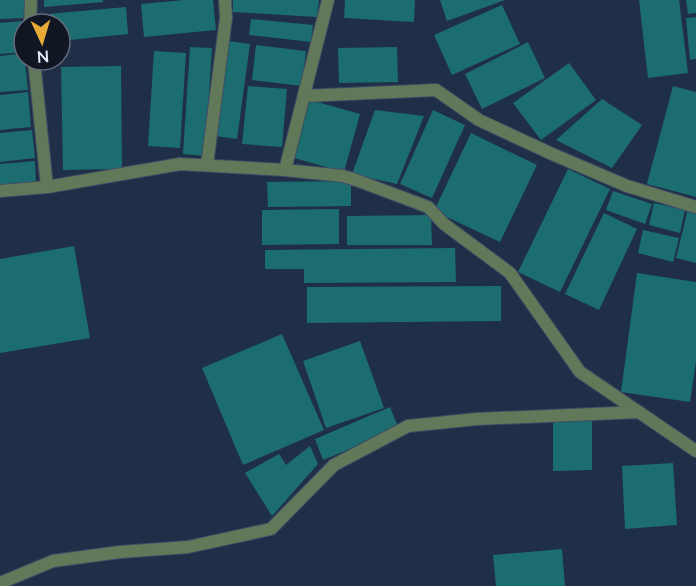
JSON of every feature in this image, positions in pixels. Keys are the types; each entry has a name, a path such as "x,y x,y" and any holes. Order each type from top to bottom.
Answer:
{"street":[{"path":"207,165 226,18 225,0"},
{"path":"285,170 328,0"},
{"path":"35,72 47,187"},
{"path":"304,96 436,90 479,120 552,154 627,186 696,207"},
{"path":"0,191 47,187 180,164 285,170 356,180 428,207 444,224 510,273 580,372 696,451"},
{"path":"0,583 53,561 120,552 188,548 271,529 334,465 408,426 477,419 639,412"}],"building":[{"path":"0,0 25,0 25,12 12,12 12,19 0,19"},
{"path":"44,0 103,0 103,2 44,7"},
{"path":"213,0 216,30 144,37 141,4"},
{"path":"233,0 319,0 317,17 233,12"},
{"path":"345,0 415,0 414,22 344,18"},
{"path":"440,0 505,0 447,21"},
{"path":"639,0 679,0 688,73 648,78"},
{"path":"686,0 696,0 696,13 688,14"},
{"path":"502,5 520,44 452,75 434,35"},
{"path":"126,7 128,34 72,40 70,12"},
{"path":"696,17 696,59 690,60 686,18"},
{"path":"251,19 313,25 311,42 249,35"},
{"path":"12,22 12,53 0,54 0,23"},
{"path":"228,41 250,44 237,139 215,136"},
{"path":"528,42 545,78 482,109 465,74"},
{"path":"256,45 306,51 302,86 252,80"},
{"path":"190,47 212,48 205,156 183,154"},
{"path":"397,47 398,82 339,83 338,48"},
{"path":"154,51 186,53 180,148 148,146"},
{"path":"12,54 12,72 26,72 28,90 0,92 0,56"},
{"path":"569,63 596,100 541,140 513,103"},
{"path":"121,66 122,169 63,170 61,72 72,72 72,67"},
{"path":"248,86 287,89 282,147 242,144"},
{"path":"673,86 696,92 696,197 647,184"},
{"path":"28,92 31,127 0,130 0,95"},
{"path":"602,99 642,125 612,168 556,140"},
{"path":"310,100 360,114 344,172 294,158"},
{"path":"375,110 424,116 397,184 352,174"},
{"path":"433,110 465,125 432,198 400,184"},
{"path":"32,130 35,158 0,162 0,133"},
{"path":"471,133 537,165 500,242 434,211"},
{"path":"35,161 36,184 0,187 0,164"},
{"path":"568,169 610,189 560,292 518,272"},
{"path":"351,181 351,206 268,207 267,182"},
{"path":"613,191 652,204 645,224 606,210"},
{"path":"654,203 685,210 680,233 649,225"},
{"path":"339,209 339,244 262,245 262,210"},
{"path":"688,209 696,211 696,263 676,258"},
{"path":"604,213 637,229 599,310 565,294"},
{"path":"431,215 432,245 347,245 347,216"},
{"path":"643,230 679,238 673,262 638,253"},
{"path":"74,246 90,338 0,353 0,259"},
{"path":"455,248 456,282 304,283 304,269 265,269 265,250"},
{"path":"637,273 696,282 696,362 690,402 621,392"},
{"path":"501,286 501,321 307,323 307,287"},
{"path":"282,334 324,430 243,465 202,368"},
{"path":"360,341 384,408 326,428 303,361"},
{"path":"390,407 399,429 323,460 315,439"},
{"path":"553,421 592,421 592,470 553,471"},
{"path":"310,446 318,464 272,516 245,473 279,454 286,465"},
{"path":"673,463 677,525 625,529 622,466"},
{"path":"562,549 565,586 496,586 493,555"}]}
